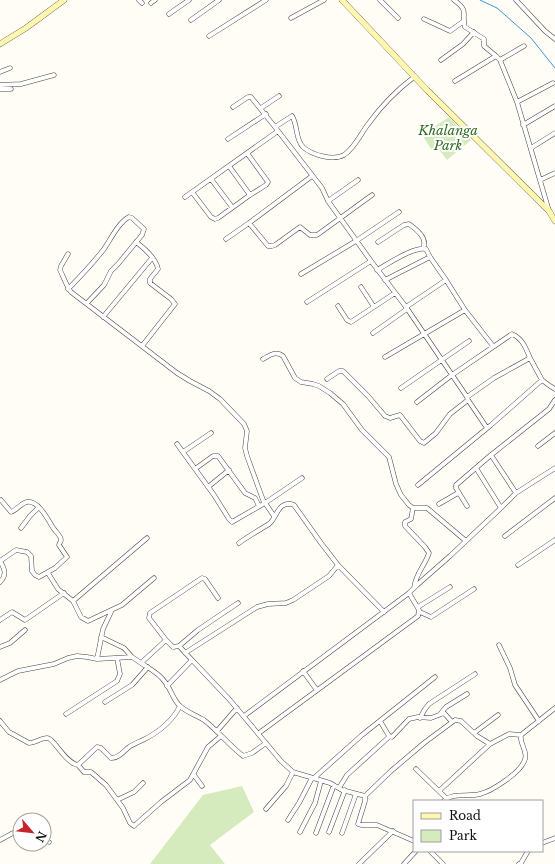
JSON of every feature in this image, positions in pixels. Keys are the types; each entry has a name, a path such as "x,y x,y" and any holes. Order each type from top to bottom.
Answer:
{"main road":[{"path":"0,44 26,28 64,0"},
{"path":"344,1 414,77 549,211 555,221"}],"street":[{"path":"169,14 189,0"},
{"path":"190,20 219,0"},
{"path":"209,36 266,0"},
{"path":"291,18 324,0"},
{"path":"380,0 398,18"},
{"path":"454,0 460,4 464,10 464,21 466,28 484,38 484,46 500,60 517,102 549,211"},
{"path":"516,0 545,31 555,39"},
{"path":"424,19 450,31 464,21"},
{"path":"441,60 463,44 474,32"},
{"path":"500,60 524,46"},
{"path":"455,81 496,56"},
{"path":"0,72 10,68"},
{"path":"0,85 21,84 54,75"},
{"path":"275,127 292,116 295,121 298,138 302,146 323,156 342,156 352,147 369,122 389,98 414,77"},
{"path":"517,102 552,83"},
{"path":"0,89 11,89"},
{"path":"261,108 279,96"},
{"path":"233,107 248,97 251,97 266,114 322,188 328,201 371,262 407,308 487,428"},
{"path":"523,125 555,106"},
{"path":"228,139 266,114"},
{"path":"185,197 278,131"},
{"path":"530,148 555,133"},
{"path":"192,192 211,217 215,219 266,185 268,182 247,153"},
{"path":"229,166 250,195"},
{"path":"540,180 555,172"},
{"path":"226,239 312,176"},
{"path":"211,179 232,207"},
{"path":"328,201 358,180"},
{"path":"249,223 265,244 272,246 298,227 302,228 310,235 317,235 372,195"},
{"path":"301,274 356,241 399,212"},
{"path":"68,289 98,256 121,224 129,217 144,229 142,235 111,271 104,285 87,303"},
{"path":"378,242 404,225 409,224 424,239 425,242 423,248"},
{"path":"136,242 149,253 157,265 158,269 150,279 150,283 171,299 175,304 142,346"},
{"path":"377,270 402,256 423,248"},
{"path":"423,248 426,249 465,310 493,346"},
{"path":"68,254 60,270 68,289 103,317 190,381 209,391 220,399 244,424 248,431 245,448 254,478 265,503 274,516"},
{"path":"385,280 430,257"},
{"path":"103,317 152,258"},
{"path":"307,302 371,262"},
{"path":"373,333 446,280"},
{"path":"361,287 374,307"},
{"path":"338,306 346,320 349,322 395,293"},
{"path":"385,357 465,310"},
{"path":"417,402 452,375 512,334 520,339 542,380 555,389"},
{"path":"401,388 469,340"},
{"path":"263,359 280,353 298,381 319,386 343,404 362,430 389,457 396,484 401,495 409,505 413,508 427,508 466,541"},
{"path":"327,379 339,371 343,371 368,396 385,416 390,418 400,414 421,442 426,442 436,433 450,414 467,398 494,378 530,358"},
{"path":"418,485 542,380"},
{"path":"467,506 458,493 456,485 549,409 555,400"},
{"path":"183,452 211,433"},
{"path":"538,446 555,433"},
{"path":"177,444 232,522 265,503 302,478"},
{"path":"491,455 516,493"},
{"path":"195,469 213,456 217,456 245,493 255,498 259,506"},
{"path":"476,468 501,508"},
{"path":"244,716 409,593 516,493 555,468"},
{"path":"208,487 229,470"},
{"path":"439,504 458,493"},
{"path":"505,536 555,498"},
{"path":"0,582 5,577 5,573 0,561 12,551 23,550 30,554 31,570 35,576 41,577 65,559 67,555 59,545 61,540 60,537 53,529 45,514 35,504 27,502 14,512 11,512 1,500"},
{"path":"239,543 270,523 280,508 286,504 294,505 338,565 384,612"},
{"path":"21,528 38,508"},
{"path":"413,508 411,519 405,522 405,526 429,553 415,581 414,588"},
{"path":"73,601 147,538"},
{"path":"518,565 555,540"},
{"path":"185,652 257,607 268,604 286,603 293,600 329,576 338,565"},
{"path":"48,573 58,589 73,601 78,613 86,620 122,605 154,578"},
{"path":"218,598 205,579 202,578 150,614 149,618 173,647 179,646 198,630 238,603"},
{"path":"259,733 316,689 364,657 415,618 419,610 450,587"},
{"path":"409,593 419,610 431,616 474,589"},
{"path":"0,620 12,612 25,620 64,593"},
{"path":"97,659 101,637 112,610"},
{"path":"0,647 10,643 26,630"},
{"path":"101,637 124,648 132,657 158,674 180,706 202,719 243,756 252,753 266,743"},
{"path":"141,663 166,640"},
{"path":"499,645 510,668 515,685 539,721"},
{"path":"179,646 259,733 280,761 293,772 365,796"},
{"path":"0,680 18,671 54,664 77,656 97,659 132,657"},
{"path":"66,714 117,681 120,674 117,658"},
{"path":"167,686 192,660"},
{"path":"105,702 132,685 148,668"},
{"path":"303,671 316,689"},
{"path":"420,718 429,704 475,674"},
{"path":"288,820 313,778 340,754 435,677"},
{"path":"339,788 347,775 390,736 394,736 409,718 431,718 441,714 446,707 467,694"},
{"path":"78,765 97,747 101,748 111,758 115,758 130,746 152,735 163,727 176,715 180,706"},
{"path":"217,731 237,708"},
{"path":"439,791 490,744 509,734 522,735 555,708"},
{"path":"441,714 446,715 452,722"},
{"path":"474,733 498,716"},
{"path":"413,840 377,825 358,824 365,801 365,796 391,771 424,743 458,719 490,744"},
{"path":"0,721 9,732 29,743 48,738 51,740 73,764 78,765 84,772 91,772 106,785 123,808 130,823 134,826 161,802 184,786 194,775 208,747 221,736"},
{"path":"380,721 390,736"},
{"path":"416,769 439,791 445,800 453,796 481,794 512,776 522,765 526,756 521,739 522,735"},
{"path":"266,809 286,786 293,772"},
{"path":"194,775 202,786"},
{"path":"300,832 315,803 321,781"},
{"path":"117,800 134,792 143,783"},
{"path":"316,833 334,785"},
{"path":"329,832 345,790"},
{"path":"342,833 356,794"},
{"path":"358,864 393,832"},
{"path":"0,840 12,834"},
{"path":"543,843 555,838"},
{"path":"404,864 415,852"},
{"path":"431,852 443,864"},
{"path":"518,864 527,852"}],"green space":[{"name":"Khalanga Park","path":"449,117 471,140 447,160 437,147 432,150 422,135"},
{"path":"242,786 254,812 210,845 225,864 150,864 203,795"}],"waterway":[{"path":"480,0 497,8 531,38 555,68"}]}
